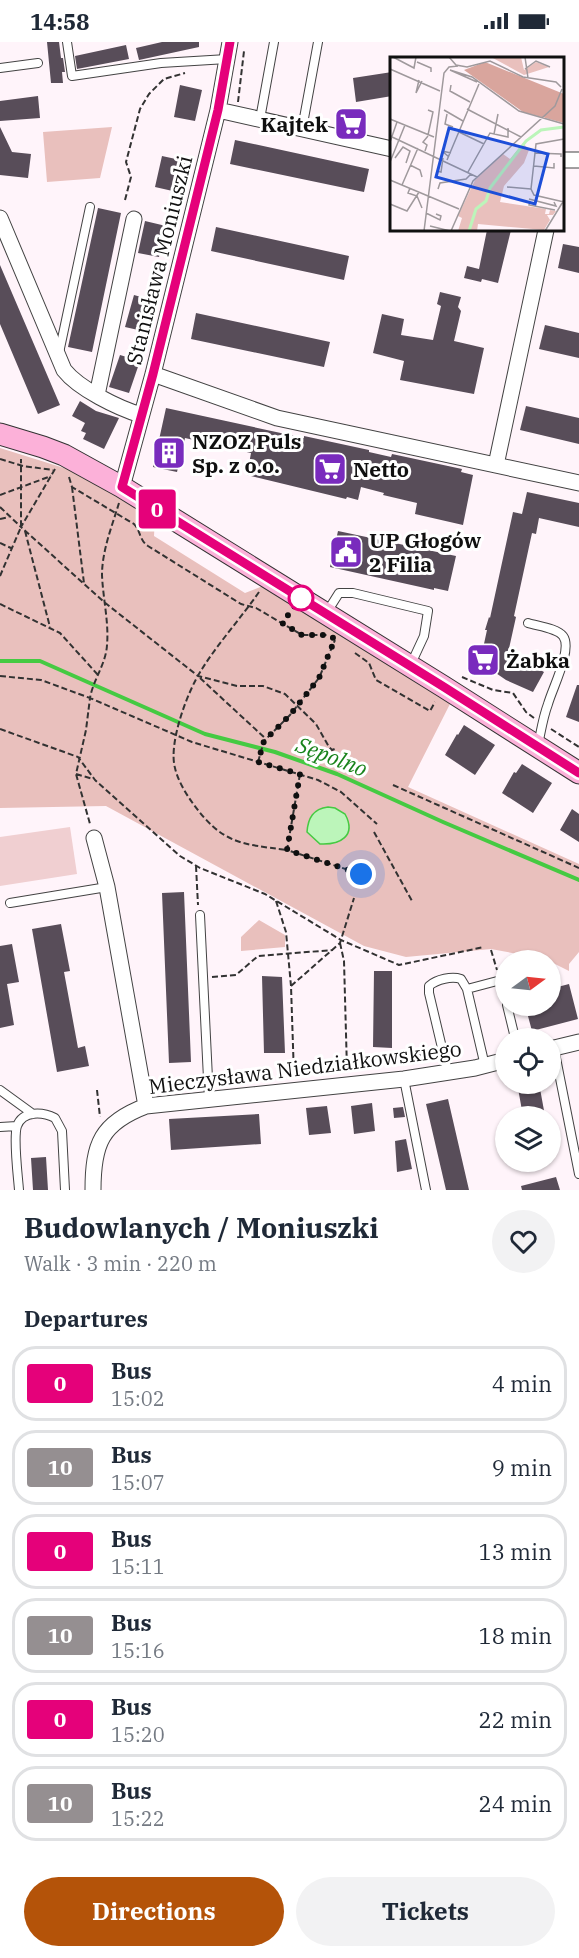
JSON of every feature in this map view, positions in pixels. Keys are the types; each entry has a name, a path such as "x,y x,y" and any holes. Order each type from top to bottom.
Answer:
{"street":[{"name":"Stanisława Moniuszki","path":"121,492 153,374 218,110 230,42"},
{"path":"218,110 390,149"},
{"path":"0,219 58,357 70,379 97,395 141,415"},
{"path":"97,395 134,219"},
{"path":"496,465 546,231"},
{"path":"153,374 277,418 579,483"},
{"path":"0,434 64,455 121,492 327,614 579,773"},
{"path":"94,838 107,887 146,1106"},
{"path":"561,1046 579,1042"},
{"name":"Mieczysława Niedziałkowskiego","path":"93,1190 94,1156 100,1139 121,1117 146,1106 404,1079 448,1073 495,1063"}],"lane":[{"path":"67,42 72,76 161,63 227,59"},
{"path":"260,119 274,42"},
{"path":"302,129 318,42"},
{"path":"0,68 38,63"},
{"path":"58,357 90,207"},
{"path":"327,614 339,593 353,593 428,611 424,636 411,666"},
{"path":"528,623 559,633 565,640 565,653 542,724 538,747"},
{"path":"10,903 107,887"},
{"path":"200,915 209,1099"},
{"path":"448,1073 430,1001 429,986 434,982 456,977 461,979 467,988 485,1065"},
{"path":"467,988 495,981"},
{"path":"404,1079 426,1190"},
{"path":"0,1090 33,1114"},
{"path":"561,1090 579,1174"},
{"path":"0,1128 17,1126 33,1114 48,1114 60,1124 63,1131 65,1190"},
{"path":"17,1126 19,1190"}],"path":[{"path":"239,93 245,42"},
{"path":"125,200 131,177 126,162 140,109 148,94 164,79 185,73"},
{"path":"21,450 21,527"},
{"path":"0,459 21,466 61,472"},
{"path":"0,576 21,527 58,463"},
{"path":"66,475 72,487 85,584"},
{"path":"0,495 51,476"},
{"path":"72,487 138,528 140,539 148,546 241,604 255,608 302,635 328,635 335,639 319,678 298,706 265,740 258,762"},
{"path":"94,838 76,774 78,757 86,730 90,698 104,660 107,643 103,559 121,492"},
{"path":"0,507 104,602 198,676 265,740"},
{"path":"0,519 10,517"},
{"path":"25,531 50,627"},
{"path":"0,543 12,548"},
{"path":"261,590 198,676 175,735 173,756 175,769 189,799 217,831 228,838 247,845 287,850 361,874"},
{"path":"0,604 60,633 98,675"},
{"path":"352,651 369,663 376,680 430,711"},
{"path":"0,676 40,680 90,698 192,742 318,780 340,792 377,824"},
{"path":"198,676 237,686 270,688 285,694 316,724 329,747 332,750 337,748"},
{"path":"461,676 493,690 513,693 526,712 579,747"},
{"path":"0,729 78,757 95,780 173,851 196,866 256,889 340,942 399,965 484,947"},
{"path":"76,774 95,780"},
{"path":"287,850 300,774"},
{"path":"393,785 579,868"},
{"path":"374,832 412,901"},
{"path":"196,866 200,915"},
{"path":"291,986 340,942 354,898"},
{"path":"276,901 286,932 289,954 294,1076"},
{"path":"340,942 344,961 347,1070"},
{"path":"203,977 236,975 258,956 333,950"},
{"path":"491,950 495,962"},
{"path":"97,1090 100,1119"}],"shaded area":[{"path":"112,127 100,178 47,182 43,132"},
{"path":"0,448 80,473 155,516 154,536 245,593 268,584 452,700 408,787 579,864 579,952 569,964 569,971 561,967 561,950 491,949 406,957 364,946 106,806 0,808"},
{"path":"328,807 345,814 348,833 340,841 320,844 307,832 308,827 310,818 315,812"},
{"path":"70,827 77,874 0,886 0,837"},
{"path":"259,920 285,935 285,947 241,951 241,937"}],"building":[{"path":"47,42 59,42 65,72 62,72 63,83 51,83"},
{"path":"162,42 199,42 199,47 139,60 136,48"},
{"path":"126,45 129,59 77,69 75,56"},
{"path":"390,72 390,96 356,102 353,78"},
{"path":"180,85 202,90 195,121 174,117"},
{"path":"38,96 40,118 0,121 0,101"},
{"path":"0,127 12,152 31,154 28,178 0,175"},
{"path":"235,140 369,169 364,192 230,164"},
{"path":"162,156 185,161 177,192 155,187"},
{"path":"98,208 121,213 92,352 68,347"},
{"path":"145,221 166,226 159,257 138,253"},
{"path":"216,227 349,256 344,280 211,251"},
{"path":"487,231 511,231 498,283 464,278 467,266 479,269"},
{"path":"563,244 579,247 579,273 558,268"},
{"path":"0,265 60,405 38,414 0,324"},
{"path":"440,292 461,297 458,307 461,311 454,341 484,348 474,394 400,380 404,361 373,353 382,314 404,319 401,335 433,340 441,306 437,304"},
{"path":"134,295 155,301 147,332 125,327"},
{"path":"196,313 330,342 324,367 191,339"},
{"path":"545,325 579,333 579,358 539,349"},
{"path":"120,355 140,361 129,393 109,387"},
{"path":"80,401 96,411 119,418 104,449 83,439 86,433 81,431 85,423 72,416"},
{"path":"526,406 579,418 579,444 520,430"},
{"path":"166,408 369,450 369,452 391,457 392,454 462,469 461,472 473,475 463,525 415,514 417,503 361,487 358,500 347,497 346,499 247,475 251,453 185,438 177,472 153,467"},
{"path":"527,492 579,503 579,527 539,518 536,534 532,533 508,653 544,672 533,692 484,668 484,665 478,664 513,512 522,514"},
{"path":"338,531 456,556 448,591 434,588 434,590 330,567"},
{"path":"577,685 579,685 579,722 566,717"},
{"path":"464,725 495,745 475,775 445,755"},
{"path":"522,764 552,783 533,813 502,793 514,772 516,773"},
{"path":"572,809 579,814 579,842 560,830"},
{"path":"184,892 191,1062 169,1063 162,893"},
{"path":"61,924 70,971 64,972 78,1048 85,1046 89,1066 57,1072 32,929"},
{"path":"12,944 19,982 7,984 14,1025 0,1028 0,946"},
{"path":"374,971 392,971 392,1048 373,1047"},
{"path":"262,976 282,977 285,1053 264,1053"},
{"path":"569,984 578,1019 544,1028 531,1028 528,1016 561,1016 561,986"},
{"path":"422,1052 424,1062 410,1065 408,1054"},
{"path":"519,1094 541,1094 543,1106 521,1106"},
{"path":"448,1099 469,1190 446,1190 426,1104"},
{"path":"372,1103 375,1131 354,1134 351,1106"},
{"path":"327,1106 331,1133 309,1135 306,1108"},
{"path":"403,1107 405,1117 394,1118 393,1108"},
{"path":"259,1114 261,1144 171,1150 169,1119"},
{"path":"406,1139 412,1169 397,1172 395,1141"},
{"path":"46,1157 48,1190 33,1190 31,1158"},
{"path":"556,1177 560,1190 522,1190 521,1186"}],"waterway":[{"name":"Sępolno","path":"0,661 40,661 205,734 275,752 337,774 579,880"}],"bus line":[{"name":"0","path":"230,42 218,110 153,374 122,487 579,773"}],"place":[{"name":"Kajtek","path":"351,124"},
{"name":"NZOZ Puls Sp. z o.o.","path":"169,453"},
{"name":"Netto","path":"330,469"},
{"name":"UP Głogów 2 Filia","path":"346,552"},
{"name":"Żabka","path":"483,660"}],"route":[{"path":"301,598 282,623 302,635 328,635 335,639 319,678 290,715 264,741 258,762 300,774 287,850 361,874"}]}
